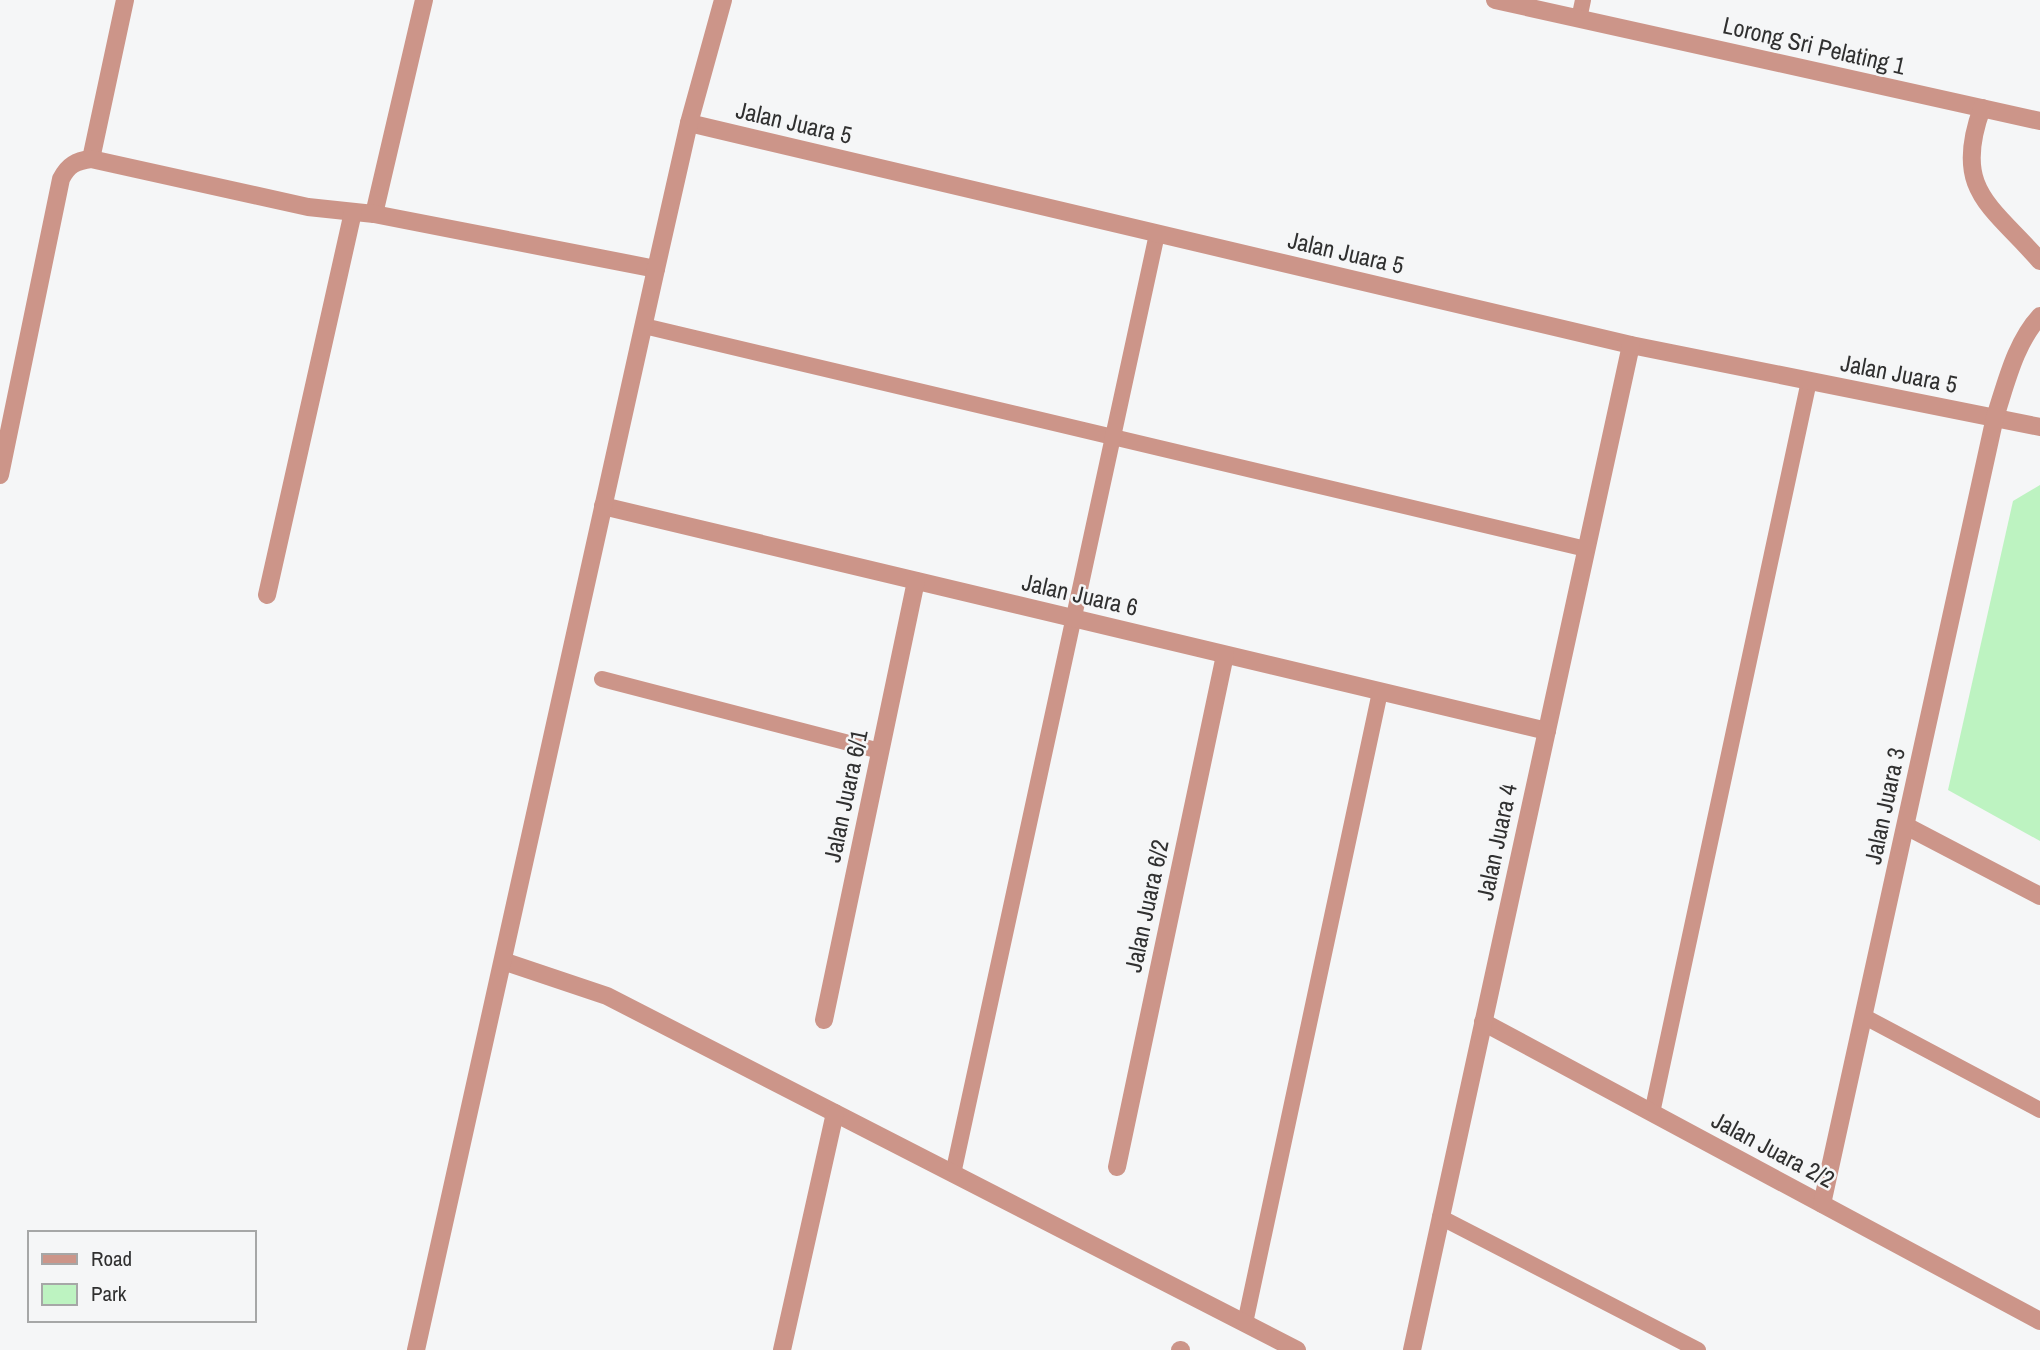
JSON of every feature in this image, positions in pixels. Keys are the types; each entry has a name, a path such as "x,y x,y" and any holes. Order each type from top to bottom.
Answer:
{"street":[{"path":"91,159 125,0"},
{"path":"374,214 424,0"},
{"path":"416,1350 689,123 723,0"},
{"name":"Lorong Sri Pelating 1","path":"1495,0 2040,121"},
{"path":"1982,108 1972,136 1975,182 1985,202 2040,261"},
{"name":"Jalan Juara 5","path":"689,123 1630,345 2040,427"},
{"path":"0,475 61,179 72,164 91,159 308,207 374,214 656,269"},
{"path":"267,595 353,212"},
{"name":"Jalan Juara 3","path":"1822,1205 1995,417 2011,367 2040,316"},
{"name":"Jalan Juara 4","path":"1412,1350 1630,345"},
{"name":"Jalan Juara 6","path":"603,506 1546,731"},
{"name":"Jalan Juara 6/1","path":"824,1020 916,581"},
{"name":"Jalan Juara 6/2","path":"1117,1167 1225,655"},
{"path":"1906,826 2040,896"},
{"path":"503,961 607,996 1297,1350"},
{"name":"Jalan Juara 2/2","path":"1483,1022 2040,1321"},
{"path":"782,1350 835,1113"}],"lane":[{"path":"1579,19 1583,0"},
{"path":"953,1174 1157,234"},
{"path":"644,326 1586,550"},
{"path":"1652,1113 1810,381"},
{"path":"602,679 880,751"},
{"path":"1245,1323 1380,692"},
{"path":"1863,1016 2040,1110"},
{"path":"1440,1217 1698,1350"}],"green space":[{"path":"2040,485 2040,841 1948,790 2013,501"}]}
